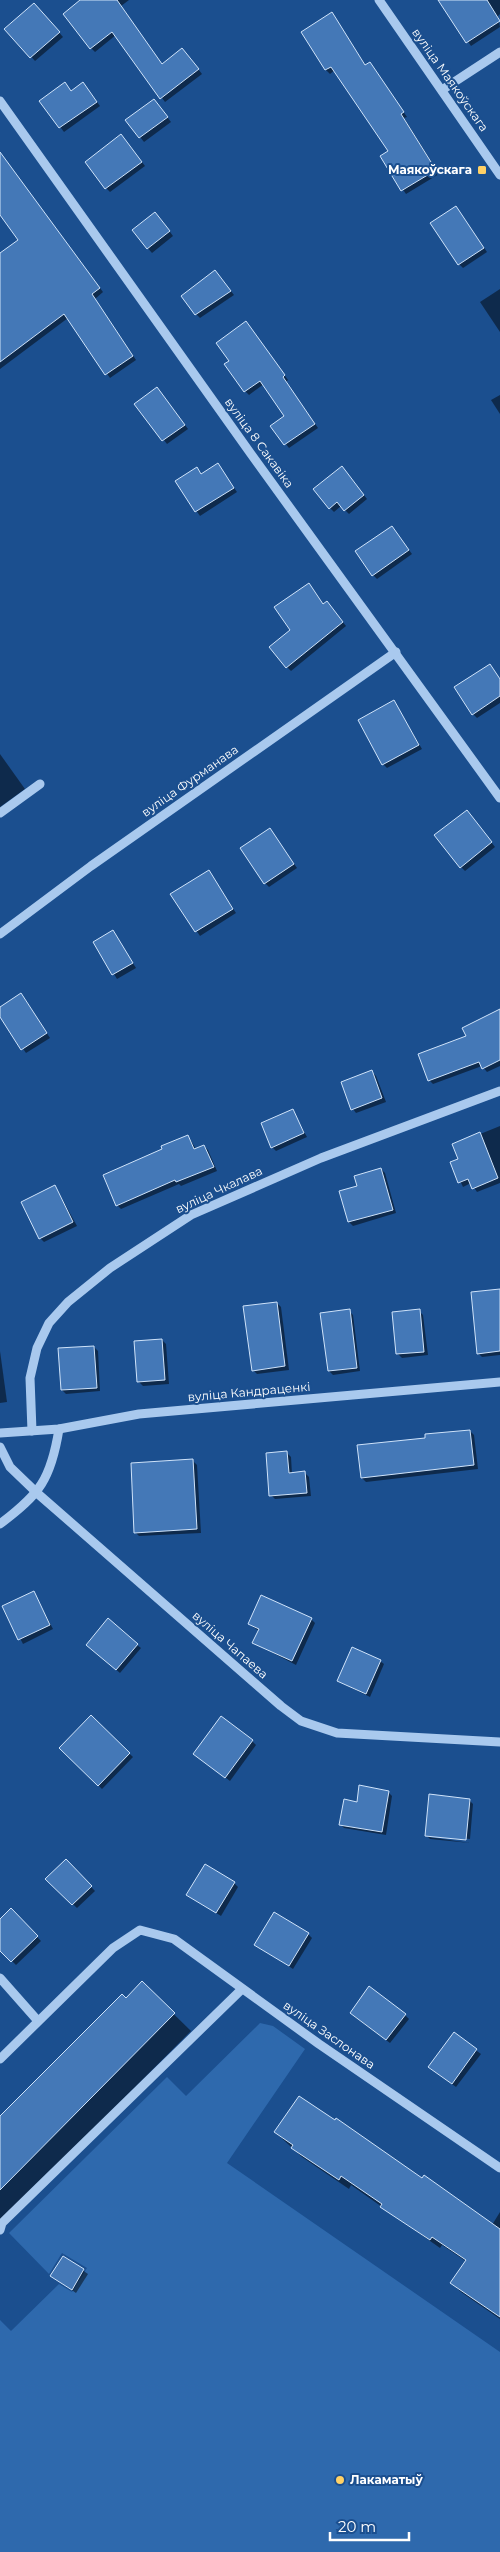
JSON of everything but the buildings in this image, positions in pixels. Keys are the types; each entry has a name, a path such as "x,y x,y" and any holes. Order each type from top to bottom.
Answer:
{"street":[{"name":"вуліца Маякоўскага","path":"380,0 500,175"},
{"path":"442,90 500,52"},
{"name":"вуліца 8 Сакавіка","path":"0,101 245,446 500,798"},
{"name":"вуліца Фурманава","path":"0,934 91,866 396,652"},
{"path":"0,813 40,784"},
{"name":"вуліца Чкалава","path":"32,1431 30,1378 37,1348 49,1323 68,1302 110,1268 191,1215 321,1158 500,1091"},
{"name":"вуліца Кандраценкі","path":"0,1433 59,1429 139,1414 500,1382"},
{"path":"0,1524 37,1493 54,1460 59,1429"},
{"name":"вуліца Чапаева","path":"0,1447 10,1467 37,1493 281,1706 301,1721 337,1733 500,1742"},
{"name":"вуліца Заслонава","path":"38,2021 113,1948 140,1930 174,1939 242,1989 500,2168"},
{"path":"0,1978 38,2021 0,2059"},
{"path":"0,2230 2,2223 242,1989"}],"shaded area":[{"path":"260,2023 273,2026 305,2049 227,2163 500,2352 500,2552 0,2552 0,2320 11,2331 59,2284 72,2292 87,2268 62,2253 49,2274 9,2233 167,2077 186,2096"}],"place":[{"name":"Маякоўскага","path":"482,170"},
{"name":"Лакаматыў","path":"340,2480"}]}
